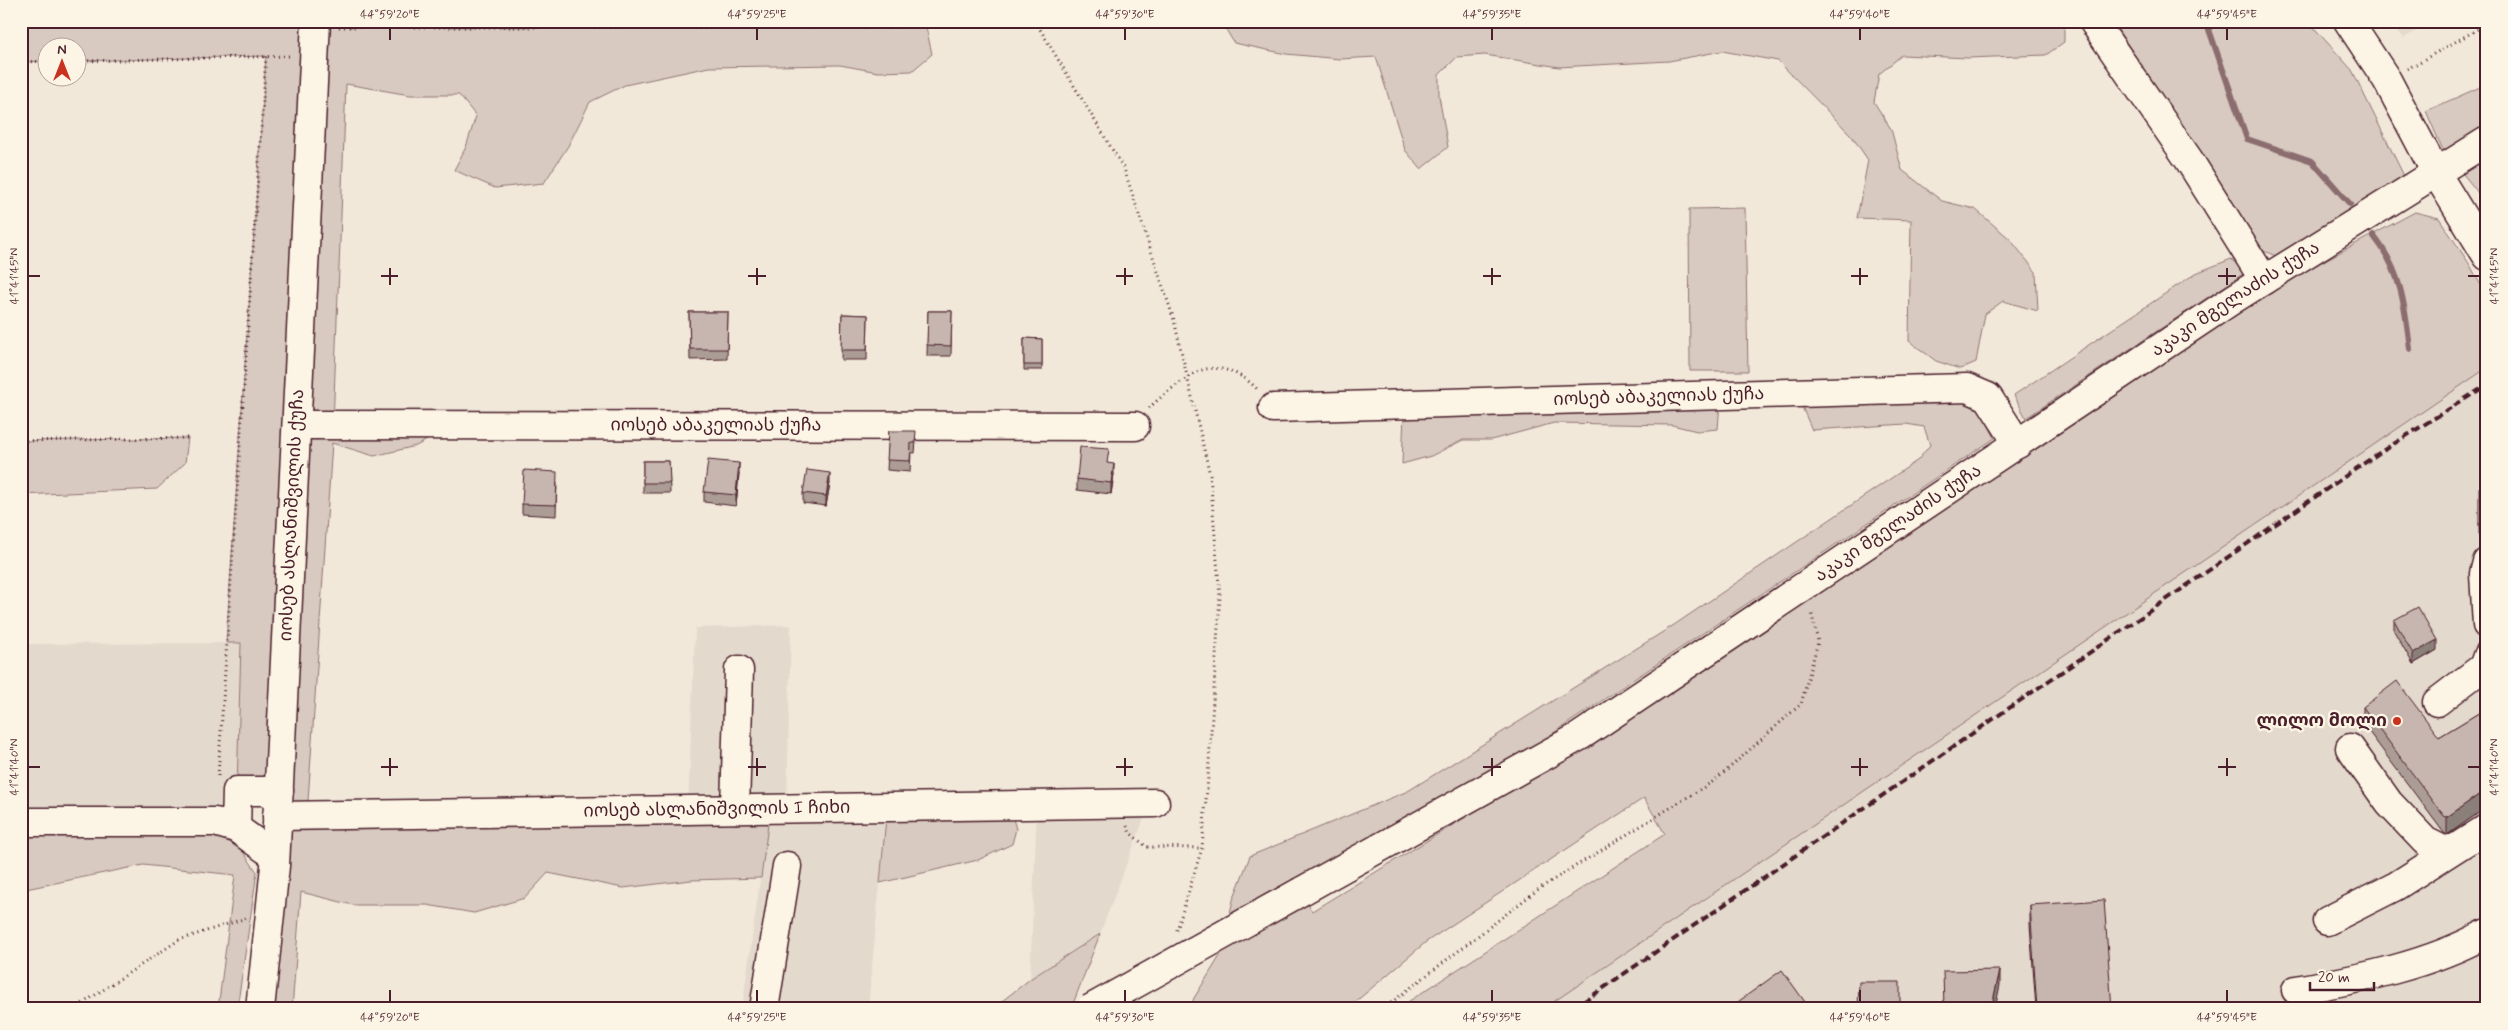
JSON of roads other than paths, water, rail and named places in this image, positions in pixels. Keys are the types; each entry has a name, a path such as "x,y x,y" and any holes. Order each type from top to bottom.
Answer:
{"street":[{"path":"2093,21 2189,160 2264,280"},
{"path":"2348,21 2387,80 2436,174 2487,256"},
{"name":"იოსებ ასლანიშვილის ქუჩა","path":"260,1009 271,910 278,804 298,425 316,25"},
{"name":"აკაკი მგელაძის ქუჩა","path":"1090,1009 1580,736 2264,280 2487,141"},
{"name":"იოსებ აბაკელიას ქუჩა","path":"1273,408 1967,388 1988,397 2018,444"},
{"name":"იოსებ აბაკელიას ქუჩა","path":"298,425 1135,426"},
{"path":"2487,562 2484,574 2487,625"},
{"path":"2437,702 2483,667 2487,656"},
{"path":"735,809 739,670"},
{"path":"2350,748 2388,803 2424,841 2447,852"},
{"name":"იოსებ ასლანიშვილის I ჩიხი","path":"236,828 237,791 278,804 735,809 1155,803"},
{"path":"21,822 216,822 236,828 275,856"},
{"path":"2327,921 2396,886 2487,828"},
{"path":"764,1009 787,866"},
{"path":"2296,990 2357,979 2462,947 2487,933"}],"waterway":[{"path":"2206,21 2247,139 2312,161 2350,204"},
{"path":"2373,235 2390,261 2396,275 2406,318 2410,349"}],"railway":[{"path":"1573,1009 2376,455 2487,385"}],"place":[{"name":"ლილო მოლი","path":"2397,721"}]}
